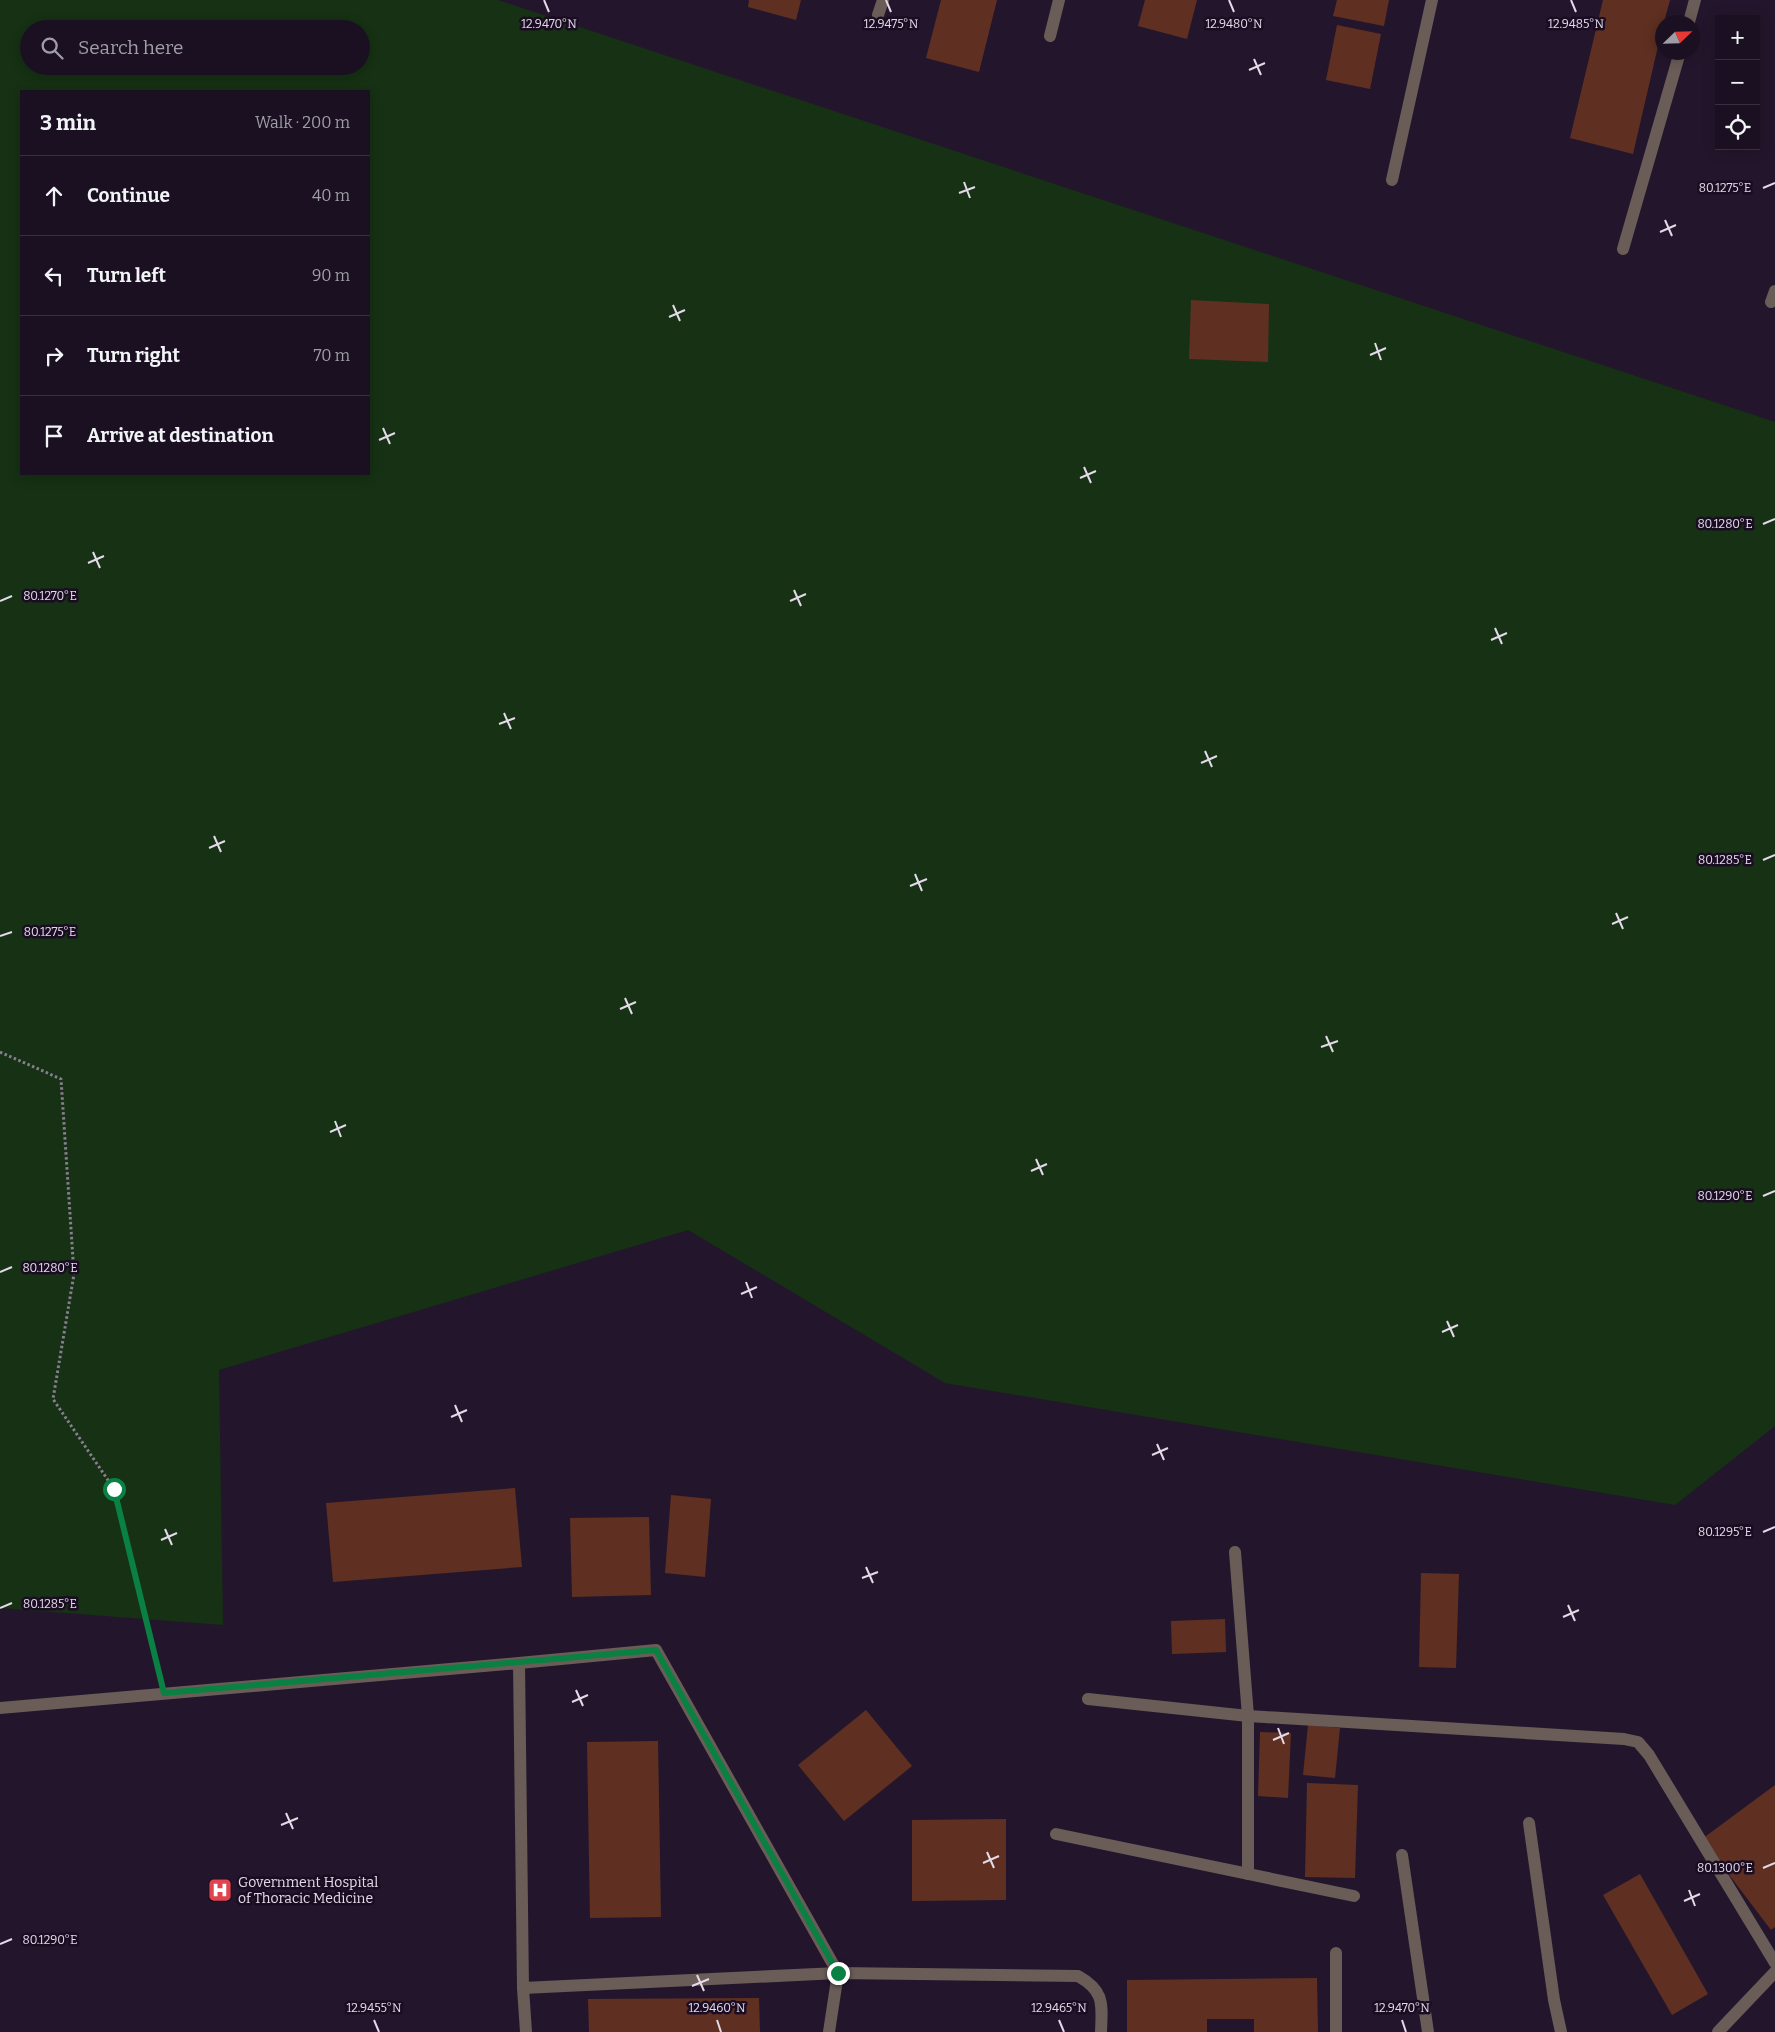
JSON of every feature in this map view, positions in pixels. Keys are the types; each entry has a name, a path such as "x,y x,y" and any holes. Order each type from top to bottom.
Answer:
{"street":[{"path":"878,15 883,0"},
{"path":"1050,36 1059,0"},
{"path":"1392,180 1432,0"},
{"path":"1691,15 1695,0"},
{"path":"1623,250 1678,60"},
{"path":"1235,1552 1248,1716 1248,1874"},
{"path":"0,1708 656,1650 838,1973 829,2032"},
{"path":"519,1663 523,1988 526,2032"},
{"path":"1088,1699 1248,1716 1624,1739 1638,1742 1649,1755 1775,1963"},
{"path":"1529,1823 1554,2000 1561,2032"},
{"path":"1056,1834 1354,1896"},
{"path":"1402,1854 1428,2032"},
{"path":"1336,1953 1336,2032"},
{"path":"1718,2032 1775,1972"},
{"path":"523,1988 838,1973 1078,1976 1097,1990 1102,2001 1102,2032"}],"path":[{"path":"0,1052 60,1079 74,1274 53,1399 114,1489 164,1693"}],"green space":[{"path":"0,0 498,0 1775,422 1775,1426 1675,1505 945,1383 688,1230 219,1370 223,1625 0,1608"}],"building":[{"path":"749,0 801,0 796,20 748,7"},
{"path":"941,0 997,0 979,72 926,58"},
{"path":"1145,0 1197,0 1187,39 1138,26"},
{"path":"1337,0 1389,0 1384,26 1333,16"},
{"path":"1603,0 1670,0 1666,15 1655,15 1655,59 1633,154 1570,138"},
{"path":"1337,25 1381,34 1370,89 1326,80"},
{"path":"1191,300 1269,304 1268,362 1189,359"},
{"path":"515,1488 522,1567 333,1582 326,1503"},
{"path":"671,1495 711,1499 705,1577 665,1573"},
{"path":"649,1517 651,1595 572,1597 570,1518"},
{"path":"1421,1573 1459,1574 1456,1668 1419,1667"},
{"path":"1225,1619 1226,1652 1172,1654 1171,1621"},
{"path":"866,1710 912,1766 844,1821 798,1765"},
{"path":"1308,1725 1340,1728 1335,1778 1303,1775"},
{"path":"1260,1732 1291,1733 1288,1798 1258,1796"},
{"path":"658,1741 661,1917 590,1918 587,1742"},
{"path":"1307,1783 1358,1785 1355,1878 1305,1877"},
{"path":"1775,1785 1775,1927 1771,1930 1702,1839"},
{"path":"1006,1819 1006,1900 912,1901 912,1820"},
{"path":"1640,1874 1708,1994 1672,2015 1603,1895"},
{"path":"1317,1978 1318,2032 1254,2032 1254,2019 1207,2019 1207,2032 1127,2032 1127,1980"},
{"path":"759,1998 760,2032 589,2032 588,1999"}],"place":[{"name":"Government Hospital of Thoracic Medicine","path":"220,1890"}],"route":[{"path":"114,1489 164,1693 656,1650 838,1973"}]}
